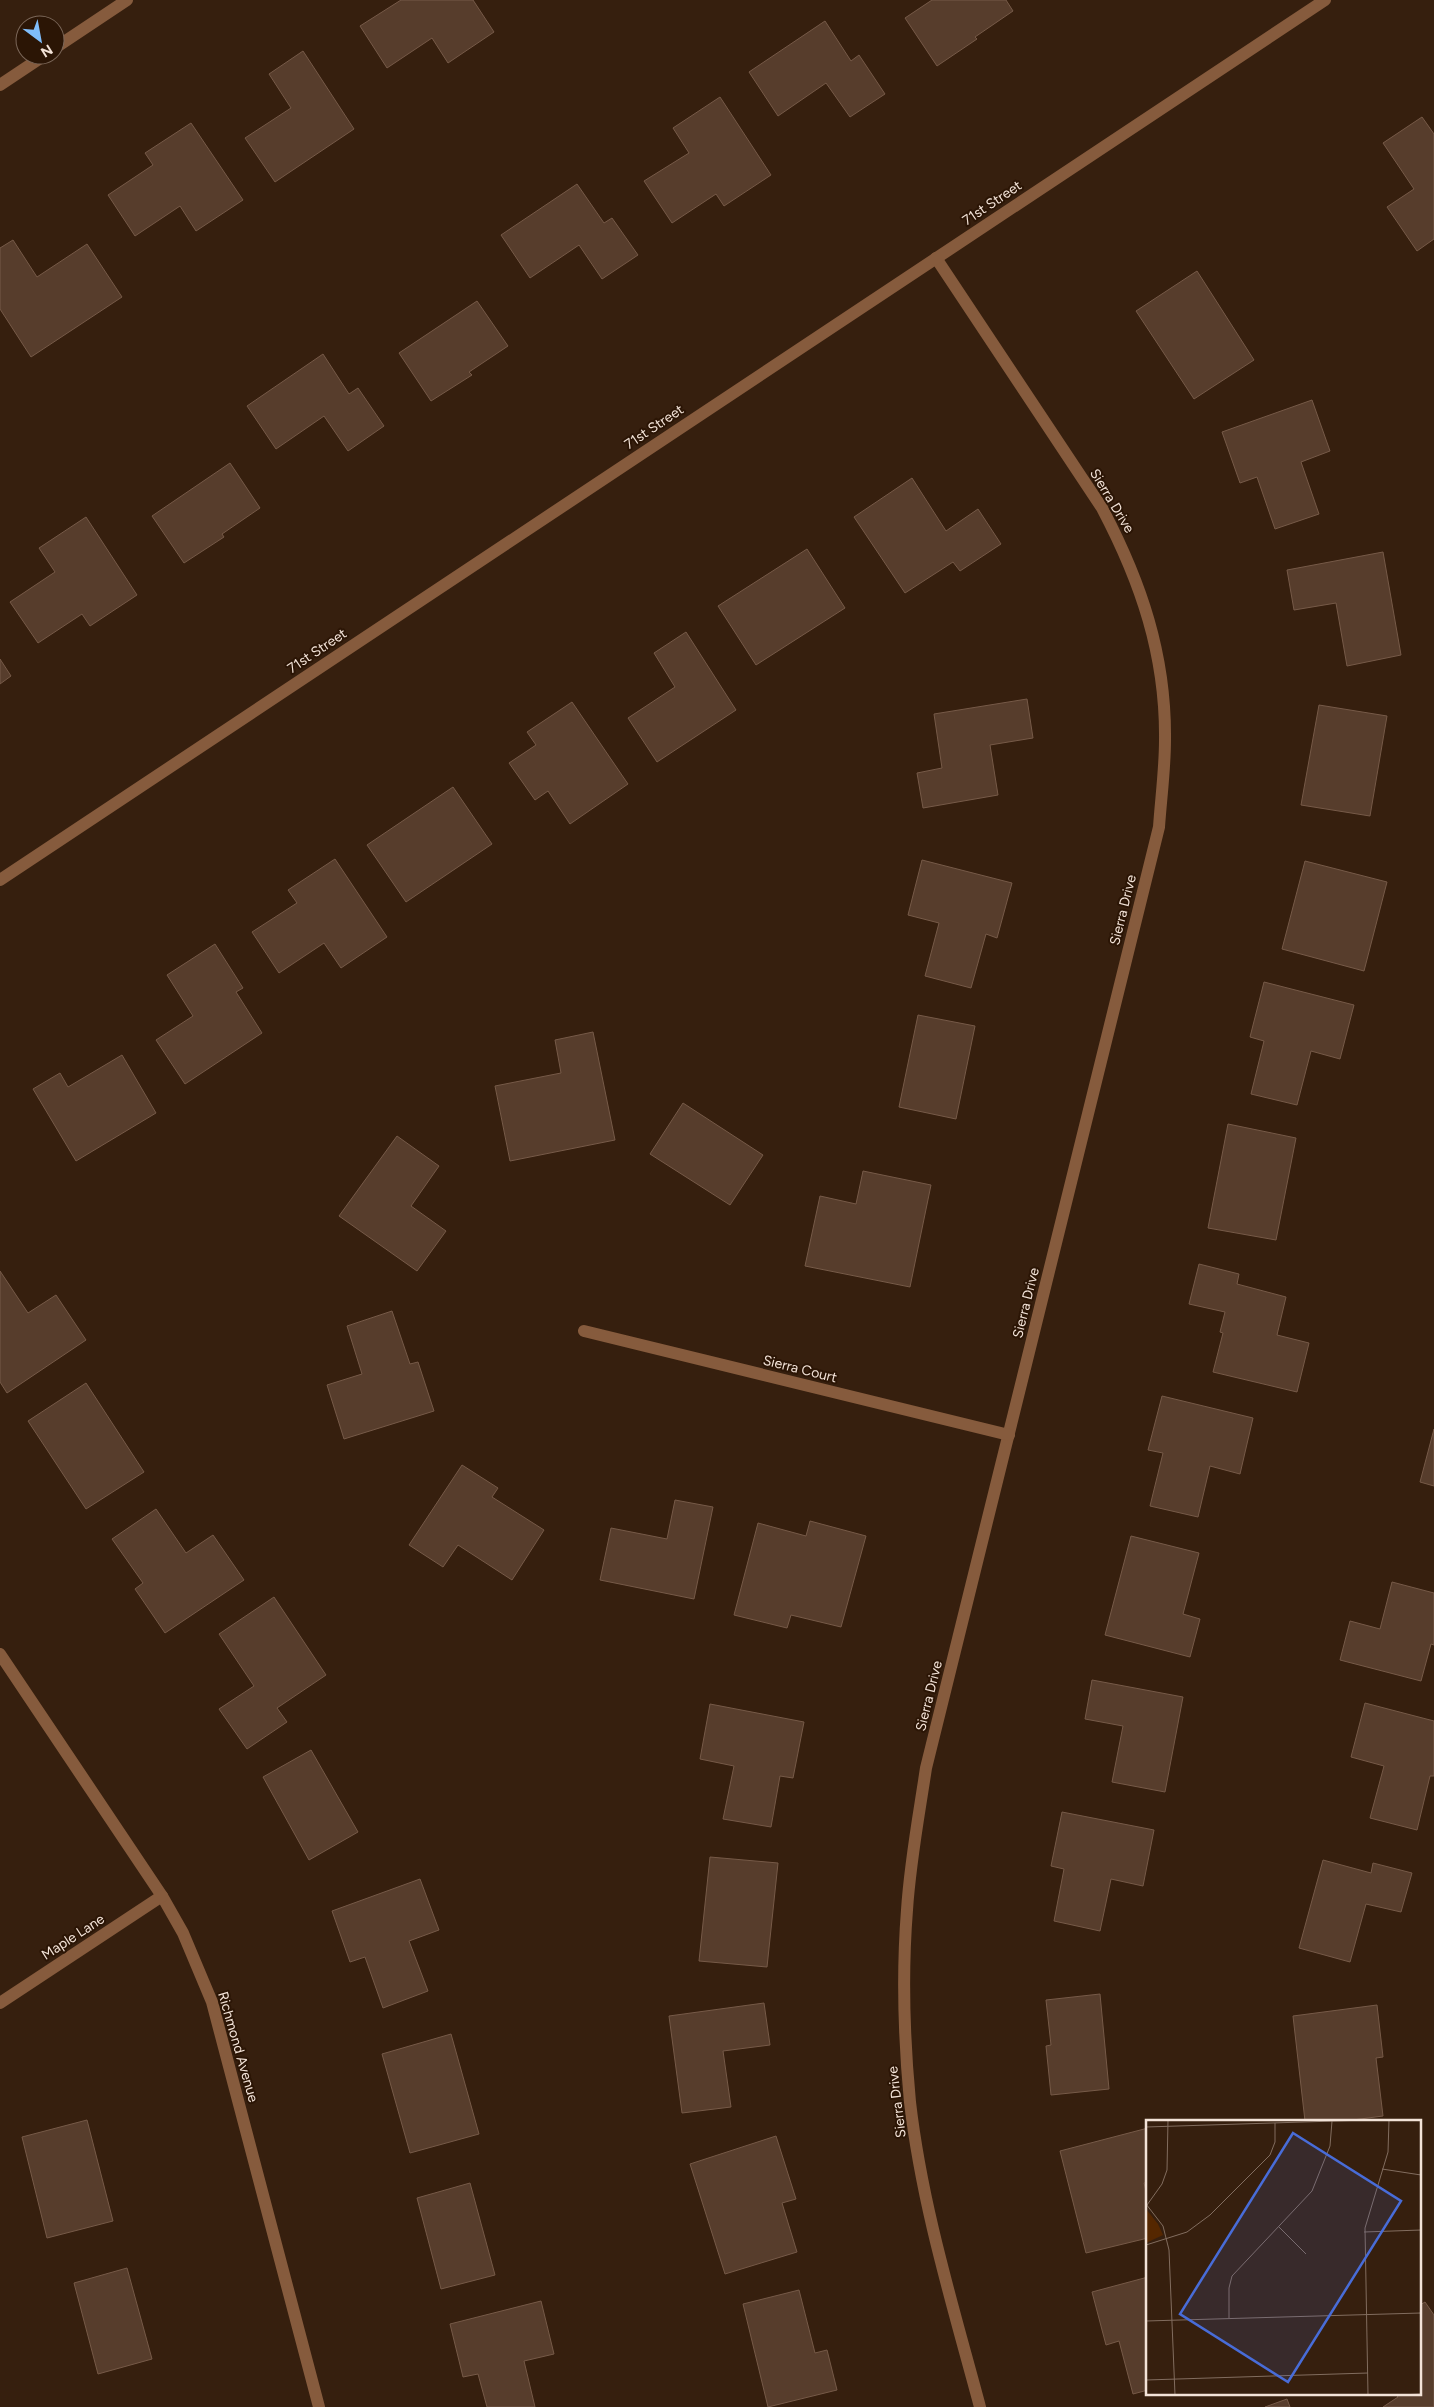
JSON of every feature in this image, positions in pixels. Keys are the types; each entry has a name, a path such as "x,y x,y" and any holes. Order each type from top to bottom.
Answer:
{"street":[{"path":"65,41 127,0"},
{"name":"71st Street","path":"0,880 1325,0"},
{"path":"0,85 30,65"},
{"name":"Sierra Drive","path":"936,258 1102,508 1114,531 1138,582 1152,630 1162,684 1165,739 1159,827 926,1768 911,1865 904,1968 906,2058 910,2104 922,2181 980,2407"},
{"name":"Sierra Court","path":"584,1331 1009,1435"},
{"name":"Richmond Avenue","path":"0,1654 162,1896 183,1933 212,2002 318,2407"},
{"name":"Maple Lane","path":"0,2003 162,1896"}],"building":[{"path":"401,0 473,0 494,32 448,63 432,38 387,68 360,26"},
{"path":"932,0 1006,0 1013,11 975,37 977,39 937,66 905,18"},
{"path":"825,21 851,61 859,55 885,94 850,117 826,83 778,116 749,72"},
{"path":"303,51 354,129 275,182 245,138 291,108 269,74"},
{"path":"720,97 771,175 724,206 716,194 672,223 644,181 689,153 673,128"},
{"path":"1422,117 1434,134 1434,239 1417,251 1387,207 1414,189 1383,143"},
{"path":"191,123 243,200 196,231 180,206 135,236 108,195 153,165 145,153"},
{"path":"577,184 604,223 612,218 638,255 602,279 579,245 530,278 501,235"},
{"path":"13,240 37,277 87,244 122,297 31,357 0,309 0,248"},
{"path":"1197,271 1254,360 1194,399 1136,311"},
{"path":"477,301 508,346 469,372 472,375 431,401 399,353"},
{"path":"323,354 349,394 358,388 384,426 348,451 324,416 276,449 247,406"},
{"path":"1312,400 1330,451 1301,462 1319,514 1275,529 1257,477 1240,483 1222,432"},
{"path":"230,463 260,508 222,534 224,537 184,563 152,516"},
{"path":"912,478 946,531 978,509 1001,544 960,571 953,562 905,593 854,517"},
{"path":"86,517 137,595 90,626 82,614 38,643 10,602 55,572 39,548"},
{"path":"807,549 845,608 756,665 718,606"},
{"path":"1383,552 1401,655 1347,666 1336,603 1294,610 1287,570"},
{"path":"686,632 736,710 657,762 628,718 675,687 654,653"},
{"path":"0,659 11,676 0,684"},
{"path":"1027,699 1033,738 990,745 998,795 923,808 917,773 942,768 934,714"},
{"path":"572,702 628,784 570,824 548,791 535,800 509,763 536,745 527,732"},
{"path":"1319,705 1387,716 1370,816 1301,805"},
{"path":"453,787 492,844 406,902 367,845"},
{"path":"335,859 387,937 341,968 324,943 279,973 252,932 297,903 288,890"},
{"path":"922,860 1012,883 997,938 986,934 971,988 925,976 939,923 908,915"},
{"path":"1305,861 1387,882 1364,971 1282,949"},
{"path":"215,944 243,988 236,992 262,1033 185,1084 156,1040 193,1016 167,975"},
{"path":"1264,982 1354,1005 1340,1059 1311,1051 1297,1105 1251,1094 1264,1041 1250,1037"},
{"path":"918,1015 975,1026 956,1119 899,1107"},
{"path":"593,1032 615,1140 510,1161 495,1086 561,1073 555,1040"},
{"path":"122,1055 156,1113 76,1161 33,1089 60,1073 68,1087"},
{"path":"683,1103 763,1155 730,1205 650,1154"},
{"path":"1228,1124 1296,1138 1276,1240 1208,1228"},
{"path":"397,1136 439,1166 411,1206 446,1231 417,1271 339,1216"},
{"path":"863,1171 931,1185 910,1287 805,1266 820,1196 856,1204"},
{"path":"1199,1264 1239,1274 1237,1284 1286,1297 1277,1335 1309,1343 1297,1392 1213,1372 1223,1333 1220,1332 1225,1312 1189,1304"},
{"path":"0,1271 28,1313 56,1295 86,1340 7,1393 0,1382"},
{"path":"392,1311 410,1364 418,1362 434,1411 344,1439 327,1385 362,1374 347,1326"},
{"path":"86,1383 144,1472 86,1509 28,1421"},
{"path":"1162,1396 1253,1418 1240,1474 1210,1466 1198,1517 1150,1506 1163,1453 1148,1450"},
{"path":"1434,1429 1434,1486 1420,1482"},
{"path":"462,1465 498,1488 492,1497 544,1530 512,1580 458,1545 443,1567 409,1545"},
{"path":"675,1500 713,1507 694,1599 600,1580 611,1528 667,1539"},
{"path":"156,1509 186,1553 213,1535 244,1580 165,1633 135,1589 143,1583 112,1539"},
{"path":"810,1521 866,1536 841,1627 791,1615 787,1628 734,1615 758,1523 806,1536"},
{"path":"1131,1536 1199,1553 1183,1614 1200,1619 1190,1657 1105,1635"},
{"path":"1392,1582 1434,1593 1434,1645 1431,1644 1421,1681 1340,1660 1350,1621 1380,1629"},
{"path":"274,1597 326,1675 277,1708 287,1722 247,1749 219,1709 254,1686 219,1634"},
{"path":"1092,1680 1183,1697 1165,1792 1112,1782 1123,1726 1085,1719"},
{"path":"1365,1703 1434,1721 1434,1776 1430,1776 1417,1830 1370,1818 1384,1766 1351,1757"},
{"path":"710,1704 804,1722 793,1778 780,1776 771,1827 723,1819 734,1766 700,1759"},
{"path":"311,1750 358,1832 309,1860 263,1777"},
{"path":"1062,1812 1154,1830 1143,1886 1111,1879 1100,1931 1054,1921 1064,1869 1051,1866"},
{"path":"710,1857 778,1863 767,1967 699,1961"},
{"path":"1323,1860 1371,1873 1373,1863 1412,1873 1401,1912 1366,1904 1350,1962 1299,1948"},
{"path":"420,1879 439,1930 409,1941 428,1991 383,2008 365,1957 350,1962 332,1911"},
{"path":"1100,1994 1109,2089 1051,2095 1046,2046 1051,2045 1046,2000"},
{"path":"764,2003 770,2045 723,2051 731,2107 682,2113 669,2016"},
{"path":"1377,2005 1383,2057 1376,2058 1383,2116 1353,2120 1305,2120 1293,2016"},
{"path":"451,2034 479,2134 410,2153 382,2054"},
{"path":"87,2120 113,2221 47,2238 22,2137"},
{"path":"1146,2129 1146,2182 1144,2183 1146,2191 1146,2238 1086,2253 1060,2151"},
{"path":"776,2136 796,2199 782,2203 797,2252 725,2274 690,2164"},
{"path":"470,2183 495,2275 441,2289 417,2198"},
{"path":"127,2268 152,2359 98,2374 74,2283"},
{"path":"1146,2278 1146,2391 1133,2394 1119,2341 1106,2345 1092,2292"},
{"path":"799,2290 815,2353 827,2350 837,2390 768,2407 743,2304"},
{"path":"541,2301 554,2354 524,2361 535,2407 487,2407 478,2374 463,2377 450,2324"},
{"path":"1425,2302 1434,2315 1434,2407 1383,2407 1398,2397 1396,2394 1422,2394 1422,2304"},
{"path":"1287,2399 1290,2407 1265,2407"}]}
